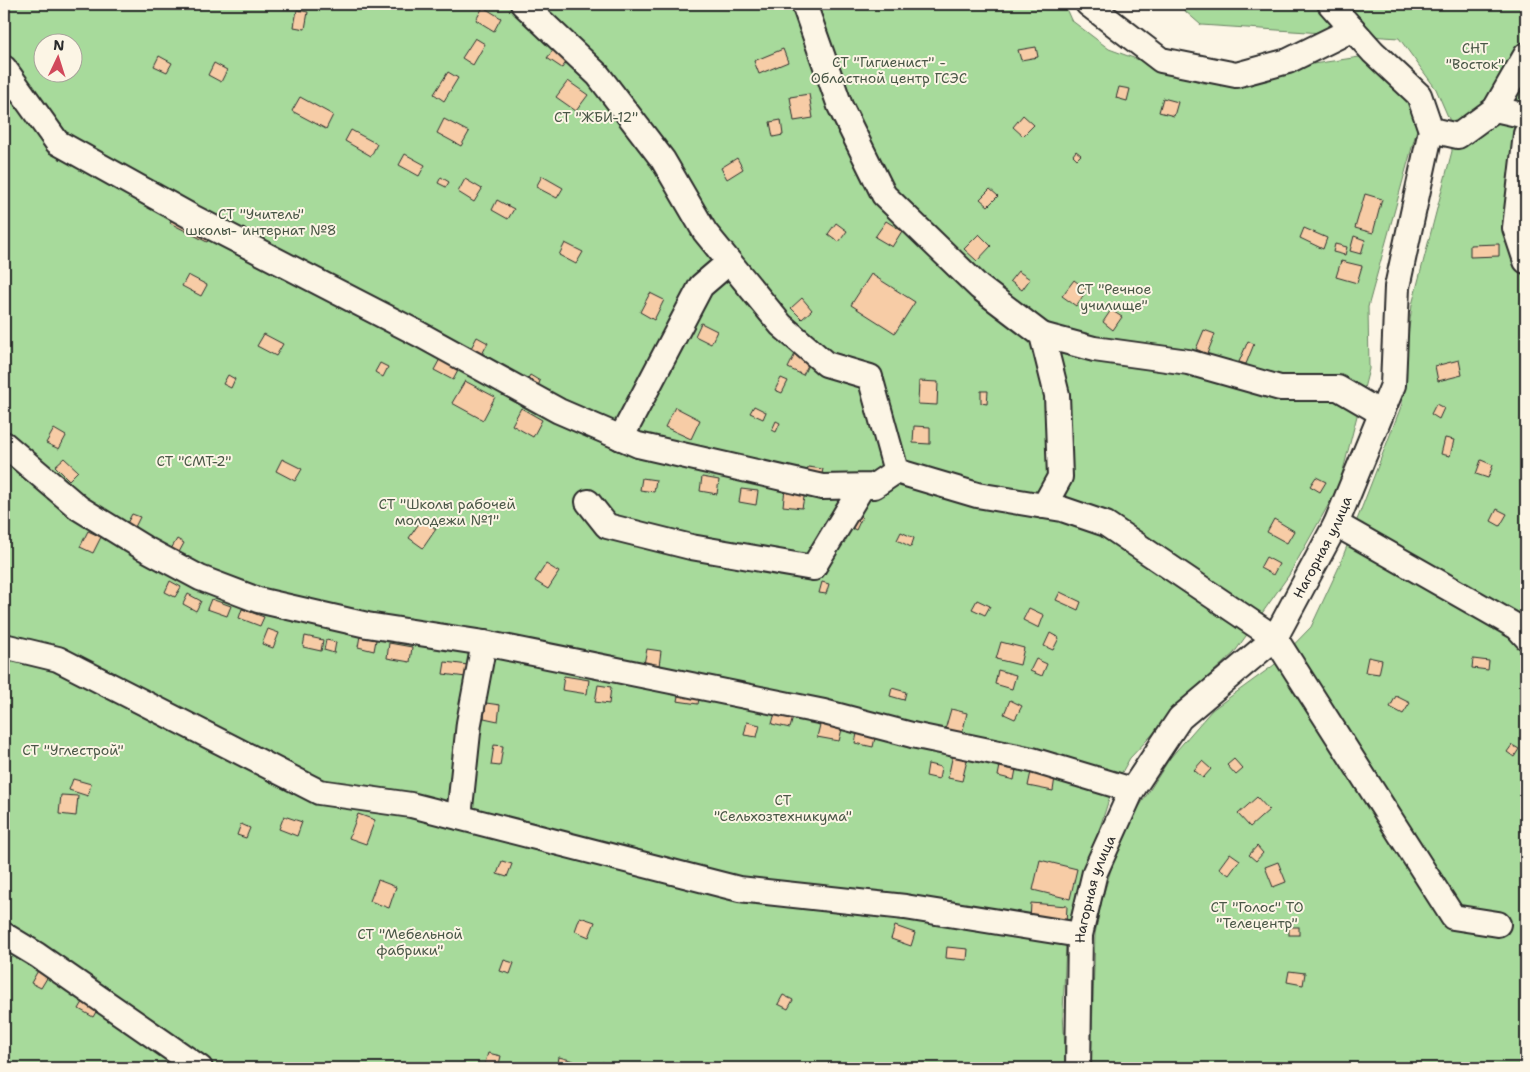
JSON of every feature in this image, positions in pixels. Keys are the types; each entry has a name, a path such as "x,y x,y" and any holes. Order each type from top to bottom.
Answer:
{"street":[{"path":"523,4 598,74 662,160 705,232 781,325 826,364 870,377 896,471"},
{"path":"804,4 840,106 884,195 979,287 1042,334 1094,349 1188,362 1280,388 1338,388 1382,413"},
{"path":"1088,4 1161,60 1236,75 1288,61 1352,29"},
{"name":"Нагорная улица","path":"1078,1068 1080,935 1096,872 1132,790 1180,718 1275,638 1336,524 1393,384 1397,286 1431,130 1420,95 1352,29 1330,4"},
{"path":"1431,130 1458,136 1495,109 1526,55"},
{"path":"4,68 57,142 192,217 419,334 559,411 638,446 822,487 874,486 896,471"},
{"path":"1495,109 1526,116"},
{"path":"1526,134 1515,228 1526,261"},
{"path":"621,438 701,286 729,262"},
{"path":"1042,334 1058,395 1060,477 1044,506"},
{"path":"4,444 79,508 144,548 200,578 258,600 368,625 484,643 824,712 912,735 1032,760 1132,790"},
{"path":"896,471 977,495 1062,509 1106,524 1275,638 1453,917 1498,924"},
{"path":"588,502 607,526 691,547 812,568 862,487"},
{"path":"1336,524 1517,627 1526,637"},
{"path":"460,817 469,723 484,643"},
{"path":"4,646 58,659 319,792 411,805 739,889 905,907 1080,935"},
{"path":"4,935 200,1068"}],"green space":[{"path":"4,4 1064,4 1071,20 1109,49 1202,83 1241,84 1280,76 1313,64 1366,56 1397,85 1419,122 1368,307 1369,369 1339,486 1289,575 1234,653 1203,681 1130,758 1112,790 1081,886 1066,943 1063,1013 1066,1068 4,1068"},
{"path":"1177,4 1526,4 1526,1068 1091,1068 1095,934 1102,899 1122,834 1170,758 1212,710 1274,665 1311,627 1338,569 1402,404 1402,382 1412,305 1452,151 1449,119 1436,89 1399,38 1201,25"}],"building":[{"path":"483,7 501,18 494,31 476,20"},
{"path":"297,10 308,12 305,29 294,27"},
{"path":"475,38 485,44 473,65 462,58"},
{"path":"557,45 571,55 562,68 547,58"},
{"path":"1036,47 1038,57 1021,60 1018,50"},
{"path":"783,49 788,62 759,74 754,61"},
{"path":"159,56 172,63 167,72 154,66"},
{"path":"214,63 227,70 221,82 208,75"},
{"path":"448,72 458,78 444,101 434,94"},
{"path":"568,81 588,95 576,111 556,97"},
{"path":"1119,87 1130,89 1127,101 1116,98"},
{"path":"809,94 813,118 794,121 790,97"},
{"path":"300,97 333,115 326,129 292,111"},
{"path":"1163,98 1178,102 1174,116 1159,112"},
{"path":"1023,115 1034,125 1023,136 1013,127"},
{"path":"444,119 469,132 461,146 437,133"},
{"path":"781,120 783,135 773,137 770,122"},
{"path":"351,130 377,144 371,156 345,141"},
{"path":"1076,151 1081,155 1077,159 1073,155"},
{"path":"405,154 425,165 419,176 399,165"},
{"path":"737,158 743,169 727,179 721,168"},
{"path":"542,176 563,188 557,198 536,187"},
{"path":"441,177 449,182 446,187 438,183"},
{"path":"465,179 482,189 474,202 458,192"},
{"path":"990,189 998,196 988,206 980,199"},
{"path":"1365,194 1382,199 1373,233 1355,228"},
{"path":"497,200 514,209 508,219 492,210"},
{"path":"175,214 212,233 207,242 170,223"},
{"path":"886,221 902,231 892,247 875,237"},
{"path":"836,223 847,231 839,242 828,234"},
{"path":"1304,228 1327,238 1323,249 1300,238"},
{"path":"979,234 991,246 977,261 964,249"},
{"path":"1354,236 1365,240 1361,254 1350,251"},
{"path":"565,243 583,252 576,264 559,255"},
{"path":"1335,244 1347,247 1345,255 1333,252"},
{"path":"1499,244 1499,256 1470,257 1470,245"},
{"path":"1341,261 1362,266 1357,283 1336,277"},
{"path":"1018,271 1030,279 1022,290 1010,281"},
{"path":"871,274 915,302 895,333 851,305"},
{"path":"188,275 207,285 201,296 182,286"},
{"path":"1074,280 1087,290 1076,306 1062,296"},
{"path":"650,293 664,300 654,320 640,312"},
{"path":"802,298 812,310 802,319 791,308"},
{"path":"1111,310 1122,317 1113,330 1103,322"},
{"path":"701,323 717,331 711,344 695,336"},
{"path":"1204,330 1215,334 1207,354 1196,349"},
{"path":"264,334 283,344 276,356 257,346"},
{"path":"477,337 488,343 481,356 470,350"},
{"path":"1248,341 1254,344 1246,364 1239,362"},
{"path":"795,354 810,361 803,375 788,368"},
{"path":"441,357 460,367 453,380 434,370"},
{"path":"1459,360 1462,375 1438,381 1435,366"},
{"path":"380,363 388,367 383,377 375,372"},
{"path":"228,375 235,379 231,388 223,384"},
{"path":"530,375 540,381 538,386 527,380"},
{"path":"781,378 788,381 782,393 775,390"},
{"path":"465,381 495,397 483,420 452,403"},
{"path":"919,381 938,382 937,405 918,404"},
{"path":"981,391 988,391 987,404 981,403"},
{"path":"1436,404 1444,408 1439,419 1431,414"},
{"path":"754,406 766,412 763,419 750,413"},
{"path":"675,407 700,420 691,439 665,427"},
{"path":"521,408 542,420 533,437 512,425"},
{"path":"776,421 780,423 776,432 772,430"},
{"path":"914,426 930,427 930,444 913,443"},
{"path":"54,429 66,436 59,449 46,443"},
{"path":"1445,438 1454,440 1450,456 1441,454"},
{"path":"64,458 78,471 69,480 55,466"},
{"path":"282,459 302,469 295,481 276,471"},
{"path":"1481,460 1493,465 1488,478 1476,474"},
{"path":"808,467 823,469 821,478 807,476"},
{"path":"702,477 719,480 717,494 700,491"},
{"path":"1316,477 1326,482 1320,492 1310,486"},
{"path":"642,478 656,480 654,492 640,490"},
{"path":"741,489 758,491 756,505 739,502"},
{"path":"785,489 805,492 802,508 783,506"},
{"path":"1497,509 1507,514 1500,526 1491,521"},
{"path":"854,513 862,517 856,530 848,526"},
{"path":"132,514 140,517 133,531 125,527"},
{"path":"422,519 436,529 423,548 409,538"},
{"path":"1274,519 1294,531 1287,543 1267,532"},
{"path":"88,531 101,537 93,553 80,547"},
{"path":"901,532 914,538 911,547 897,540"},
{"path":"177,539 184,543 178,554 171,549"},
{"path":"1266,557 1279,564 1273,575 1260,568"},
{"path":"546,564 559,572 548,589 535,581"},
{"path":"170,581 181,587 175,597 165,592"},
{"path":"822,582 829,584 826,594 819,593"},
{"path":"1060,592 1081,602 1078,610 1056,600"},
{"path":"188,594 201,601 196,611 183,604"},
{"path":"211,599 231,606 227,616 207,609"},
{"path":"977,600 990,606 985,615 972,609"},
{"path":"1029,608 1044,615 1039,628 1023,620"},
{"path":"242,609 264,617 260,626 239,618"},
{"path":"268,629 279,633 273,648 262,644"},
{"path":"1050,633 1059,638 1053,650 1044,646"},
{"path":"305,636 323,640 321,651 303,647"},
{"path":"360,636 376,640 374,651 358,647"},
{"path":"326,640 336,642 334,653 324,650"},
{"path":"1001,642 1024,648 1020,665 996,659"},
{"path":"389,643 412,647 410,662 387,658"},
{"path":"647,649 661,651 659,666 644,664"},
{"path":"1368,657 1382,660 1379,674 1365,672"},
{"path":"1036,659 1047,664 1042,676 1030,671"},
{"path":"1473,659 1489,661 1488,670 1472,668"},
{"path":"445,662 468,665 466,677 443,674"},
{"path":"998,670 1016,675 1012,689 995,684"},
{"path":"564,676 589,680 587,694 562,690"},
{"path":"598,685 611,687 609,704 595,702"},
{"path":"892,688 906,692 904,700 890,696"},
{"path":"679,691 700,694 698,704 677,701"},
{"path":"1396,696 1410,703 1403,714 1390,707"},
{"path":"1010,700 1022,706 1015,719 1004,714"},
{"path":"486,703 500,705 498,721 484,718"},
{"path":"951,709 967,713 962,734 945,730"},
{"path":"775,713 793,717 790,728 772,724"},
{"path":"821,721 843,725 839,741 817,737"},
{"path":"747,722 760,725 757,737 744,735"},
{"path":"858,729 876,733 873,747 855,743"},
{"path":"494,745 503,746 500,766 491,765"},
{"path":"1512,745 1519,749 1514,757 1507,752"},
{"path":"954,749 969,752 962,781 948,778"},
{"path":"1234,759 1243,769 1236,775 1227,765"},
{"path":"1202,761 1211,769 1203,778 1194,770"},
{"path":"928,764 941,767 939,779 926,776"},
{"path":"1000,766 1016,769 1014,780 998,776"},
{"path":"1031,772 1055,777 1053,791 1028,786"},
{"path":"73,779 91,784 88,796 69,790"},
{"path":"61,795 78,796 76,816 59,814"},
{"path":"1257,797 1269,810 1250,827 1238,814"},
{"path":"358,814 375,820 366,844 349,838"},
{"path":"284,816 302,822 297,836 279,829"},
{"path":"241,824 250,828 246,838 237,835"},
{"path":"1257,846 1263,853 1256,861 1249,855"},
{"path":"1230,853 1240,860 1229,875 1219,868"},
{"path":"1040,860 1077,869 1070,899 1033,890"},
{"path":"502,861 512,864 507,877 497,874"},
{"path":"1278,862 1286,882 1273,887 1265,867"},
{"path":"378,880 396,887 389,908 370,901"},
{"path":"1031,903 1067,906 1066,924 1030,921"},
{"path":"580,917 595,922 589,937 575,931"},
{"path":"895,926 915,933 911,946 891,939"},
{"path":"1289,927 1299,927 1299,935 1289,935"},
{"path":"947,947 968,949 967,960 946,958"},
{"path":"504,960 514,963 510,974 500,971"},
{"path":"40,967 50,973 41,988 31,983"},
{"path":"1289,971 1305,973 1303,985 1287,982"},
{"path":"783,995 793,1000 788,1009 778,1004"},
{"path":"86,997 100,1005 93,1017 79,1009"},
{"path":"488,1053 501,1056 498,1068 484,1066"},
{"path":"559,1057 574,1061 572,1068 557,1068"},
{"path":"602,1062 617,1066 617,1068 600,1068"}],"park label":[{"name":"СНТ \"Восток\"","path":"1475,56"},
{"name":"СТ \"Гигиенист\" - Областной центр ГСЭС","path":"889,70"},
{"name":"СТ \"ЖБИ-12\"","path":"596,117"},
{"name":"СТ \"Учитель\" школы- интернат №8","path":"261,222"},
{"name":"СТ \"Речное училище\"","path":"1114,298"},
{"name":"СТ \"СМТ-2\"","path":"194,461"},
{"name":"СТ \"Школы рабочей молодежи №1\"","path":"447,512"},
{"name":"СТ \"Углестрой\"","path":"73,750"},
{"name":"СТ \"Сельхозтехникума\"","path":"783,808"},
{"name":"СТ \"Голос\" ТО \"Телецентр\"","path":"1257,916"},
{"name":"СТ \"Мебельной фабрики\"","path":"410,942"}]}
